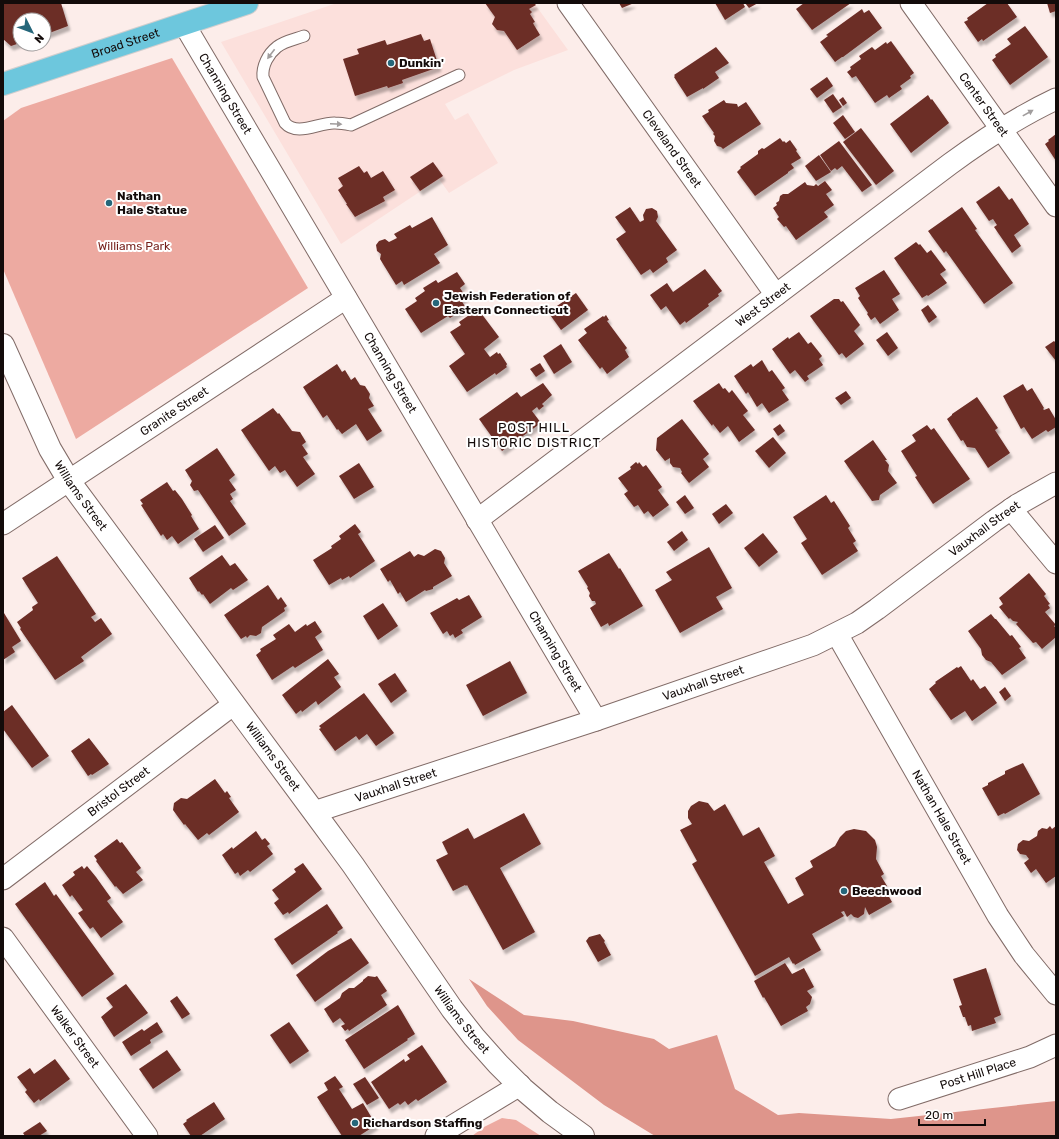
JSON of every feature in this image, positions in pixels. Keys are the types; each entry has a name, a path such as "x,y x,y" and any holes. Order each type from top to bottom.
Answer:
{"main road":[{"name":"Broad Street","path":"3,84 248,3"}],"street":[{"name":"Cleveland Street","path":"568,3 776,295"},
{"name":"Center Street","path":"911,3 1056,206"},
{"name":"Channing Street","path":"184,24 596,720"},
{"name":"West Street","path":"477,520 950,164 1001,129 1056,99"},
{"name":"Granite Street","path":"3,524 346,298"},
{"name":"Williams Street","path":"3,345 50,449 69,480 353,865 452,1009 498,1064 550,1112 583,1136"},
{"name":"Vauxhall Street","path":"314,812 596,720 813,645 857,623 1011,509 1056,482"},
{"path":"1011,509 1056,563"},
{"name":"Nathan Hale Street","path":"837,634 998,916 1024,955 1056,994"},
{"name":"Bristol Street","path":"3,879 234,704"},
{"name":"Walker Street","path":"3,938 147,1136"},
{"name":"Post Hill Place","path":"899,1099 1030,1057 1056,1045"},
{"path":"436,1136 520,1085"}],"lane":[{"path":"304,36 278,46 266,61 262,70 263,77 284,123 287,126 296,129 335,123 351,125 459,75"}],"shaded area":[{"path":"337,3 534,3 568,50 514,70 445,104 455,120 468,113 498,163 449,193 439,179 341,244 221,42"},
{"path":"469,979 524,1015 573,1021 654,1039 669,1049 717,1035 735,1089 778,1115 799,1113 891,1119 1056,1101 1056,1136 655,1136 604,1105 518,1040 487,1006"}],"green space":[{"name":"Williams Park","path":"172,58 308,288 76,439 3,269 3,121 21,108"},
{"path":"502,1118 516,1120 541,1136 472,1136 484,1127"}],"building":[{"path":"61,3 68,26 52,32 52,12 12,12 11,46 3,39 4,4"},
{"path":"485,3 534,3 536,5 529,9 532,12 530,14 535,22 533,23 540,35 517,50 504,31 497,30 492,24 495,17"},
{"path":"619,3 634,3 622,8"},
{"path":"715,3 743,3 745,7 725,20"},
{"path":"745,3 758,3 749,8"},
{"path":"804,3 851,3 812,30 796,9"},
{"path":"988,3 1007,3 1017,17 983,41 982,39 978,42 964,22 968,20 967,18"},
{"path":"1047,3 1056,3 1056,11 1050,13"},
{"path":"862,9 864,13 869,10 882,28 835,62 820,42 828,36 826,35"},
{"path":"1025,26 1048,57 1010,85 992,60 996,57 995,55 1011,44 1007,39"},
{"name":"Dunkin'","path":"421,34 424,41 430,39 439,67 402,80 403,83 388,88 387,86 355,96 343,59 359,54 357,49 385,40 387,45"},
{"path":"891,41 914,73 910,76 911,78 900,86 902,89 889,98 887,95 875,103 856,76 852,78 847,72 851,69 850,67 861,59 859,56 872,47 875,50 886,42 887,44"},
{"path":"716,47 729,63 715,72 719,78 703,89 687,97 674,75"},
{"path":"827,77 833,86 817,98 810,89"},
{"path":"833,94 842,107 833,113 824,100"},
{"path":"928,95 949,123 911,153 890,124"},
{"path":"843,97 847,103 843,106 839,100"},
{"path":"724,100 726,103 737,104 738,107 746,102 761,124 723,149 717,146 714,141 714,133 702,116 709,112 708,110"},
{"path":"843,115 855,132 845,139 833,123"},
{"path":"861,128 894,171 876,185 843,142"},
{"path":"1056,134 1056,161 1045,144"},
{"path":"780,138 786,143 790,140 801,158 791,164 794,168 788,173 755,196 737,172 741,168 740,167 758,154 758,151 762,148 764,149"},
{"path":"839,141 872,185 862,192 842,166 837,170 835,168 831,171 820,155"},
{"path":"819,155 831,172 816,181 805,166"},
{"path":"433,162 443,176 420,191 410,177"},
{"path":"359,166 364,173 367,171 371,178 383,171 395,190 383,197 385,201 355,217 338,190 343,186 338,178"},
{"path":"825,181 832,190 826,194 834,205 824,212 828,217 796,240 786,226 784,227 777,219 779,217 773,208 777,205 776,203 779,201 780,196 783,194 788,194 805,182 807,185 814,186 816,184 818,186"},
{"path":"999,186 1009,200 1012,198 1029,224 1014,235 1021,246 1012,253 994,227 997,225 993,219 989,221 976,202"},
{"path":"630,207 640,222 644,220 643,215 646,209 652,208 657,211 658,217 656,221 677,250 666,258 668,262 653,273 650,269 641,275 616,239 626,232 615,217"},
{"path":"962,207 977,229 975,230 1013,283 984,304 946,251 944,253 928,231"},
{"path":"432,217 448,245 434,254 440,263 404,285 402,281 396,285 380,259 381,254 377,251 376,245 379,241 385,239 389,242 397,238 394,234 410,225 412,228"},
{"path":"916,242 919,245 920,244 927,253 931,250 946,270 940,274 947,283 928,296 927,295 922,298 894,258"},
{"path":"705,269 722,291 718,294 719,296 708,304 709,306 686,323 685,321 680,325 666,306 661,310 650,295 667,283 673,292"},
{"path":"884,270 900,294 892,299 899,310 880,324 875,317 871,320 858,298 860,296 855,288"},
{"path":"457,272 465,284 460,288 466,297 461,300 466,308 450,318 448,316 421,333 405,309 417,301 415,298 425,291 423,288 436,280 438,283"},
{"path":"576,293 588,310 561,330 548,312"},
{"path":"834,299 839,299 841,302 843,301 860,325 854,331 864,344 846,358 842,353 839,355 810,316"},
{"path":"928,305 937,317 929,323 921,310"},
{"path":"478,309 499,337 484,349 490,357 497,352 498,354 500,353 507,364 507,367 496,375 495,373 467,392 449,366 465,354 450,332 461,325 459,322"},
{"path":"606,315 609,320 607,321 627,348 625,350 629,357 607,374 602,367 600,369 578,340 587,333 584,329"},
{"path":"799,332 808,344 811,342 822,356 819,359 823,365 807,376 809,379 805,382 795,370 790,374 772,349 788,337 789,339"},
{"path":"887,332 898,348 888,356 876,340"},
{"path":"1054,341 1056,343 1056,361 1045,347"},
{"path":"561,344 572,362 554,374 543,356"},
{"path":"762,360 769,372 772,370 785,388 782,390 789,400 769,413 762,403 757,407 748,392 746,394 734,376 751,364 753,367"},
{"path":"540,363 545,371 536,377 530,369"},
{"path":"337,364 342,372 345,370 351,380 355,377 360,385 365,386 370,394 369,398 374,406 368,409 382,431 367,441 356,424 342,434 338,429 337,430 327,415 323,418 303,387"},
{"path":"543,383 552,395 542,404 544,406 539,410 537,407 532,411 541,423 502,451 479,419 517,392 521,397"},
{"path":"719,383 723,389 725,388 729,393 732,390 748,411 743,415 755,430 739,442 728,426 720,433 713,424 712,426 693,401"},
{"path":"1023,384 1027,391 1032,388 1044,408 1043,409 1049,408 1056,420 1056,427 1048,432 1046,430 1032,439 1024,427 1021,429 1003,396"},
{"path":"846,391 851,398 841,405 835,398"},
{"path":"977,397 998,428 995,430 1010,453 988,468 975,448 967,447 963,440 961,441 947,419"},
{"path":"273,408 278,414 279,413 292,431 300,432 306,442 302,445 308,454 303,457 315,474 297,487 285,470 280,473 275,466 269,471 241,430"},
{"path":"682,419 709,454 703,459 709,467 689,483 681,473 680,468 673,467 670,463 670,458 665,461 656,450 657,438"},
{"path":"780,424 785,431 778,436 773,429"},
{"path":"927,425 931,430 934,428 970,479 933,504 915,477 917,476 901,451 916,441 912,435"},
{"path":"773,437 786,453 769,468 755,451"},
{"path":"873,440 887,460 885,460 889,465 888,471 897,483 880,495 879,500 872,501 844,461"},
{"path":"217,448 235,475 229,480 236,490 230,494 233,499 230,501 246,524 229,536 198,490 194,491 190,485 192,481 185,470"},
{"path":"636,462 638,464 639,462 643,467 646,465 662,487 658,490 669,505 653,517 648,511 644,514 638,505 634,507 624,494 628,491 618,478 631,469 630,467"},
{"path":"359,463 374,487 354,499 339,476"},
{"path":"167,482 173,491 175,490 182,499 199,529 178,544 172,536 167,540 163,534 161,536 141,505 143,504 140,500"},
{"path":"685,495 694,508 685,514 676,502"},
{"path":"826,495 831,503 834,501 850,526 848,528 856,541 853,543 858,551 822,575 801,543 807,539 793,517"},
{"path":"726,504 733,513 719,524 712,514"},
{"path":"355,524 361,532 358,534 375,561 350,578 349,576 342,580 341,578 329,585 313,560 332,548 331,546 341,539 339,536"},
{"path":"215,525 224,538 203,552 194,539"},
{"path":"682,531 688,540 674,551 667,542"},
{"path":"763,533 778,552 759,567 744,548"},
{"path":"709,547 732,588 716,597 723,609 680,633 655,590 672,580 666,572"},
{"path":"435,549 441,551 445,558 444,563 452,576 433,587 433,589 425,590 406,602 400,592 398,594 390,580 388,582 380,569 410,551 414,557 418,554 424,556"},
{"path":"609,553 643,606 609,626 608,623 601,627 590,608 596,604 595,601 592,601 589,596 590,593 587,588 588,587 578,571"},
{"path":"222,555 230,566 235,563 248,580 233,590 231,588 210,604 203,594 202,595 199,591 198,592 189,578"},
{"path":"57,556 96,614 91,617 95,622 101,618 112,634 81,657 84,661 55,680 20,629 21,628 17,622 33,610 32,607 38,603 22,578"},
{"path":"1029,573 1046,594 1044,596 1050,604 1048,605 1050,608 1045,612 1056,625 1054,626 1056,628 1056,637 1042,649 1036,642 1033,643 1016,624 1018,622 1013,621 1010,618 1009,619 999,607 1003,604 999,598"},
{"path":"268,585 278,600 281,597 287,606 284,608 285,611 262,627 261,633 256,636 250,635 247,638 246,636 241,639 224,615"},
{"path":"469,595 482,617 461,630 463,633 455,638 453,634 450,636 447,631 443,634 430,613 457,598 459,600"},
{"path":"383,603 398,626 378,640 363,616"},
{"path":"4,613 21,641 12,647 15,652 3,660"},
{"path":"991,614 1010,636 1012,635 1021,647 1019,648 1026,658 1002,675 991,662 986,660 982,655 981,649 968,631"},
{"path":"315,621 322,632 315,637 323,650 295,668 293,666 272,680 256,655 261,651 260,649 276,639 273,635 289,624 295,632 306,624 307,626"},
{"path":"328,659 339,674 334,677 341,687 318,705 316,701 302,712 301,710 296,714 282,695"},
{"path":"510,661 527,693 483,716 466,685"},
{"path":"961,666 971,681 973,679 980,689 985,686 997,703 972,721 965,711 951,720 929,689 936,683 935,682 957,667 958,668"},
{"path":"395,673 407,691 391,703 378,684"},
{"path":"1005,687 1011,696 1005,701 999,692"},
{"path":"364,693 394,733 376,746 367,734 359,740 356,736 335,751 319,729 321,728 319,726"},
{"path":"12,705 49,756 32,768 3,729 3,712"},
{"path":"89,738 109,764 88,776 71,751"},
{"path":"1023,763 1040,794 1005,814 1004,813 998,816 982,788 1005,774 1005,771"},
{"path":"215,779 225,793 227,791 231,797 229,798 239,812 209,835 207,833 198,840 173,810 174,803 181,798 187,799"},
{"name":"Beechwood","path":"699,801 708,803 714,811 725,804 743,836 759,827 775,856 764,862 788,904 804,895 795,878 813,867 810,861 835,846 840,837 846,831 854,829 866,831 875,840 877,847 876,859 884,874 881,876 887,886 884,888 892,902 869,915 865,907 864,914 858,918 851,914 847,917 844,911 841,912 844,916 812,934 821,950 795,965 789,957 755,976 692,864 697,861 680,830 692,824 688,818 688,811 691,806"},
{"path":"524,813 541,844 500,868 535,932 503,950 467,885 453,891 436,860 448,854 442,842 468,828 474,839"},
{"path":"1050,826 1052,829 1056,826 1056,876 1046,883 1036,869 1031,873 1024,863 1029,859 1026,855 1020,854 1017,850 1018,844 1023,840 1029,841 1037,836 1038,831 1042,828 1047,829"},
{"path":"256,831 262,840 265,838 270,844 267,846 273,854 250,872 248,870 240,876 238,872 235,874 222,855 232,847 233,849"},
{"path":"117,839 120,843 122,842 141,868 136,872 143,880 123,894 116,886 115,887 94,856"},
{"path":"303,863 322,889 289,914 288,912 283,915 274,903 279,899 272,890 296,872 294,869"},
{"path":"82,866 84,869 87,866 96,877 111,898 107,901 123,922 101,938 93,927 90,929 78,913 83,910 72,895 70,897 62,885 75,875 73,872"},
{"path":"45,882 54,896 56,894 114,974 82,997 15,904"},
{"path":"327,904 343,928 292,965 274,939"},
{"path":"600,934 611,955 598,962 586,941 589,937"},
{"path":"351,938 369,963 315,1002 296,975 328,951"},
{"path":"785,963 792,974 804,968 814,987 807,991 812,997 810,1004 806,1007 808,1011 781,1026 754,981"},
{"path":"986,968 1001,1015 994,1018 996,1023 972,1031 971,1025 968,1026 965,1017 963,1017 959,1006 962,1005 953,979"},
{"path":"368,976 377,976 387,991 381,995 387,1005 349,1031 348,1029 345,1031 341,1026 345,1024 340,1018 333,1023 324,1009 340,998 342,993 349,988 354,988"},
{"path":"126,984 148,1013 114,1037 101,1017 113,1007 106,998"},
{"path":"177,996 190,1014 182,1019 170,1001"},
{"path":"398,1005 415,1034 364,1069 345,1040"},
{"path":"157,1022 163,1032 150,1040 151,1043 131,1056 122,1042 142,1029 144,1031"},
{"path":"289,1022 309,1051 290,1064 270,1035"},
{"path":"422,1045 447,1082 418,1101 416,1099 408,1105 405,1101 400,1105 398,1103 389,1109 371,1082 404,1059 405,1062 410,1059 407,1055"},
{"path":"167,1050 181,1070 153,1089 139,1069"},
{"path":"55,1059 70,1079 40,1101 39,1099 34,1103 25,1092 27,1090 17,1077 30,1068 34,1074"},
{"path":"335,1076 343,1087 339,1089 352,1109 363,1103 376,1125 359,1136 342,1136 317,1097 328,1090 324,1083"},
{"path":"365,1077 379,1098 367,1105 353,1084"},
{"path":"214,1102 225,1119 200,1136 191,1136 183,1124 187,1121 186,1120"},
{"path":"40,1122 47,1131 39,1136 25,1136 23,1133"}],"place":[{"name":"Dunkin'","path":"391,63"},
{"name":"Nathan Hale Statue","path":"109,203"},
{"name":"Jewish Federation of Eastern Connecticut","path":"436,303"},
{"name":"Beechwood","path":"844,891"},
{"name":"Richardson Staffing","path":"355,1123"}],"district":[{"name":"POST HILL HISTORIC DISTRICT","path":"534,434"}]}
